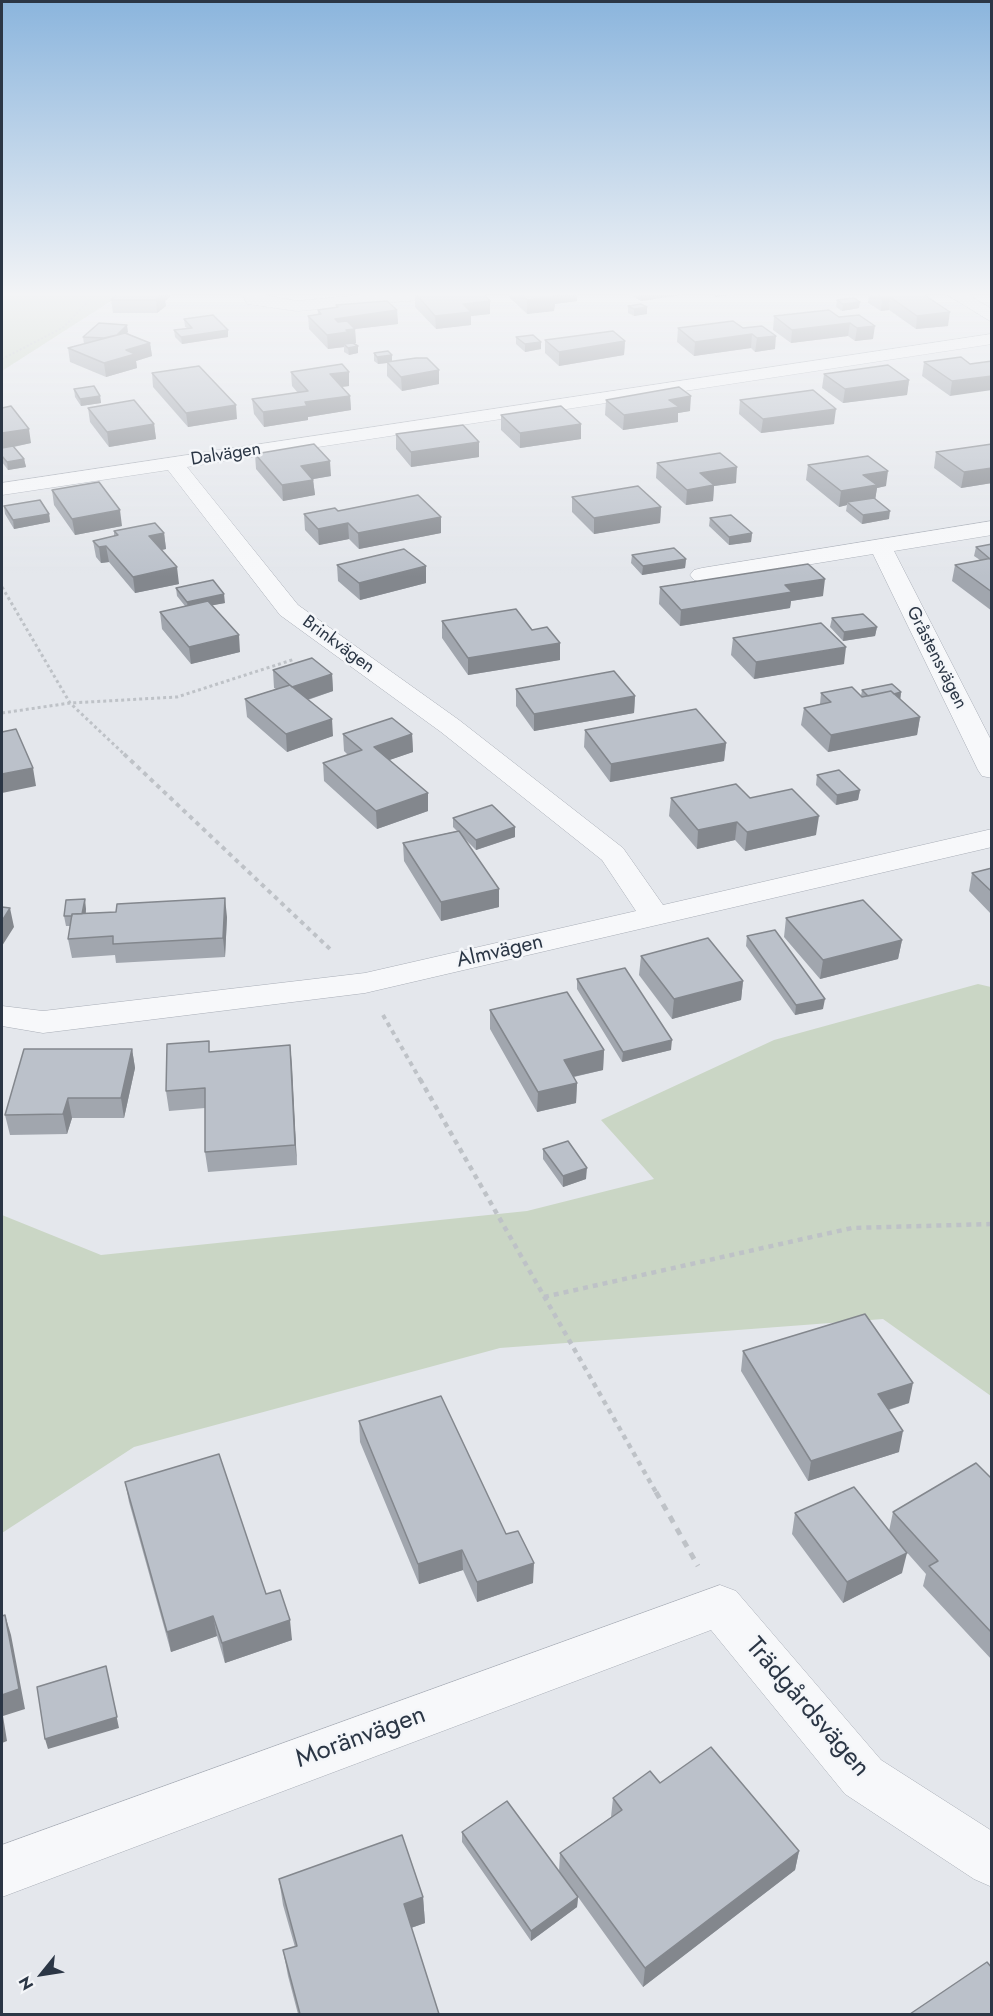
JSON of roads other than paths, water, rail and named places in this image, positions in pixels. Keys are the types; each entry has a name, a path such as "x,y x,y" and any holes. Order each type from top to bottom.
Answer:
{"street":[{"name":"Dalvägen","path":"172,463 667,388"},
{"path":"2,489 172,463"},
{"name":"Brinkvägen","path":"172,463 289,610 450,726 613,854 656,916"},
{"path":"702,575 992,528"},
{"name":"Gråstensvägen","path":"880,546 992,770"},
{"name":"Almvägen","path":"2,1016 43,1022 365,983 992,838"},
{"name":"Trädgårdsvägen","path":"720,1606 863,1777 992,1861"},
{"name":"Moränvägen","path":"2,1870 720,1606"}]}
